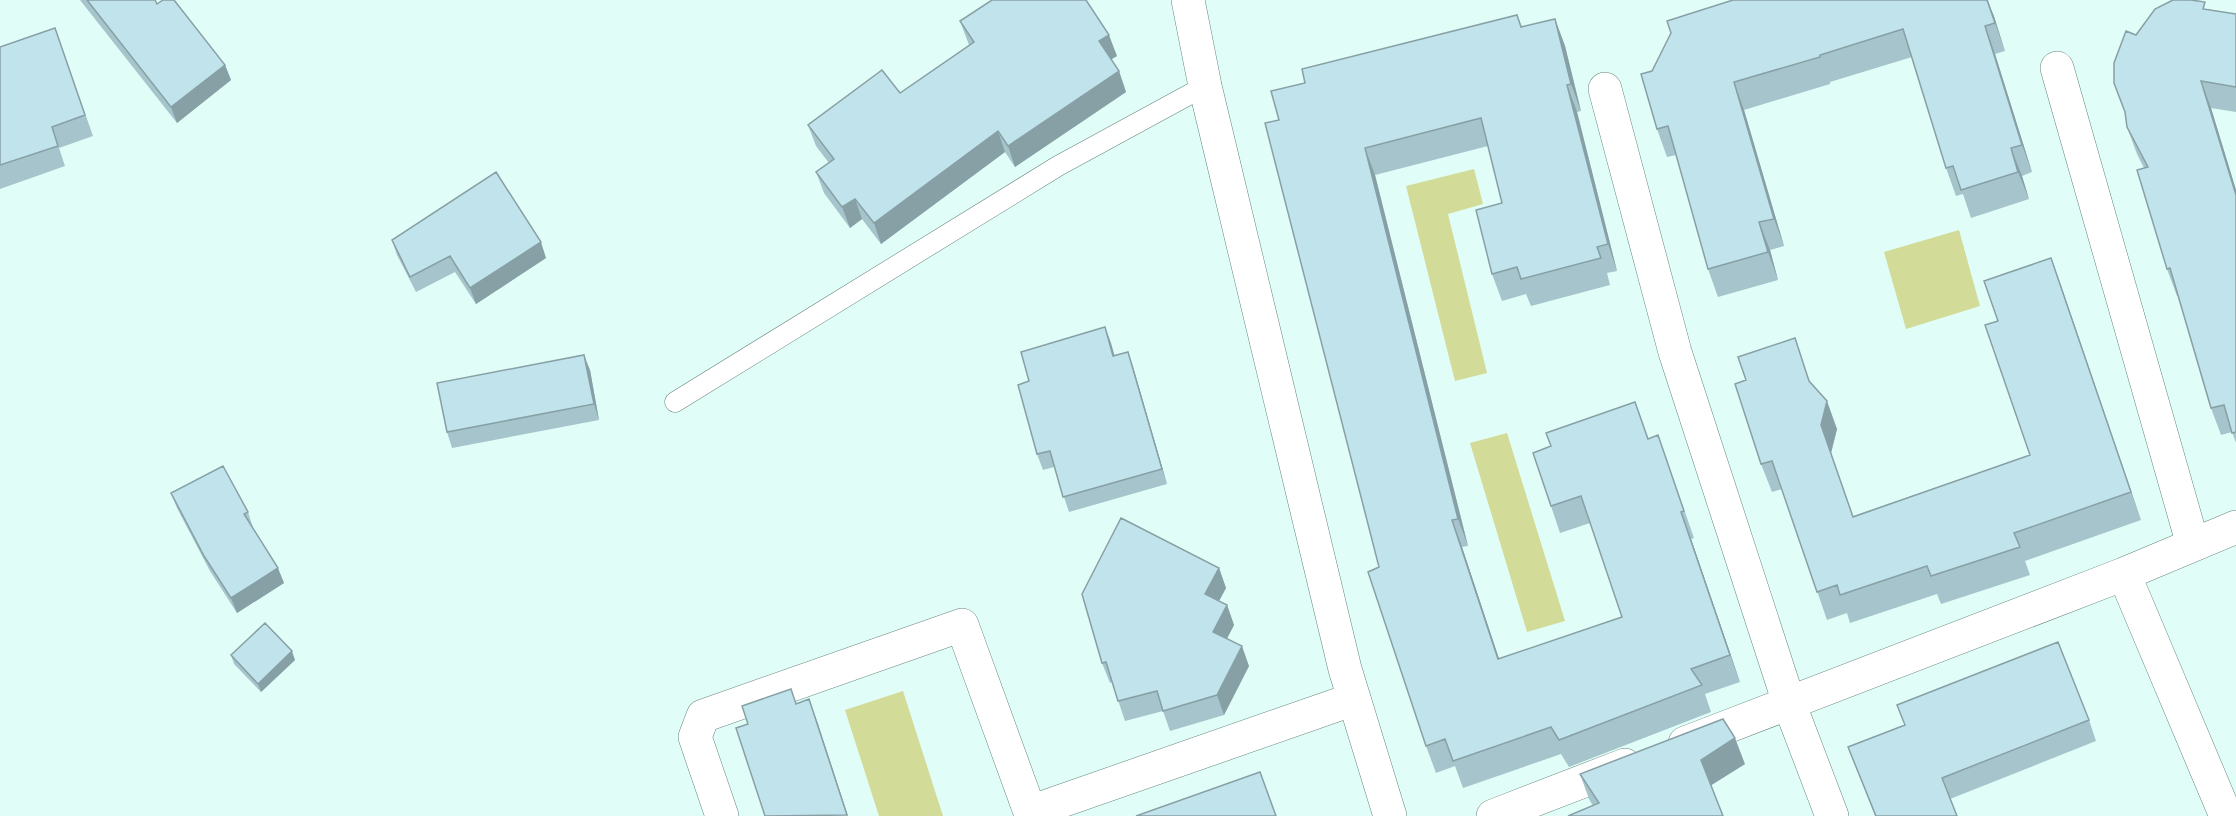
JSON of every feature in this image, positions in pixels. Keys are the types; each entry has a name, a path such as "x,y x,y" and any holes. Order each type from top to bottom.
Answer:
{"street":[{"path":"1188,0 1205,86 1295,466 1354,699 1390,816"},
{"path":"2057,68 2193,546"},
{"path":"1605,89 1675,352 1789,703 1832,816"},
{"path":"1493,816 2124,574 2236,528"},
{"path":"2124,574 2226,816"},
{"path":"722,816 694,737 703,716 962,625 1030,812 1354,699"}],"lane":[{"path":"675,402 1059,166 1205,86"}],"green space":[{"path":"1474,169 1483,204 1448,214 1487,373 1455,381 1406,186"},
{"path":"1959,230 1980,306 1906,329 1884,252"},
{"path":"1507,433 1565,621 1527,632 1470,443"},
{"path":"903,691 943,816 879,816 845,710"}],"building":[{"path":"87,0 155,0 157,4 163,0 174,0 225,65 171,107"},
{"path":"992,0 1086,0 1109,35 1099,41 1119,71 1008,146 998,131 874,223 855,199 842,207 816,172 834,159 808,125 882,70 900,93 974,42 960,21"},
{"path":"1733,0 1987,0 1995,23 1985,26 2022,145 2011,148 2018,172 1961,190 1953,166 1946,168 1903,29 1820,55 1820,57 1734,82 1774,219 1759,222 1768,252 1708,269 1668,126 1657,129 1641,74 1652,71 1671,33 1667,21"},
{"path":"2173,0 2205,2 2203,9 2236,14 2236,87 2201,81 2236,195 2236,432 2232,433 2224,405 2211,408 2170,268 2167,269 2137,170 2148,167 2127,127 2125,112 2114,83 2114,63 2126,31 2136,35 2155,9"},
{"path":"1517,15 1521,27 1555,19 1571,84 1567,85 1608,244 1597,247 1601,258 1521,279 1517,267 1492,274 1476,210 1502,203 1481,118 1365,148 1458,519 1452,520 1498,659 1622,617 1581,496 1551,506 1533,453 1551,446 1546,433 1635,402 1648,439 1658,435 1684,511 1681,512 1730,655 1691,669 1702,685 1559,740 1551,727 1453,761 1445,739 1426,746 1368,572 1379,567 1265,123 1279,120 1271,91 1305,83 1302,69"},
{"path":"55,28 85,115 52,127 58,146 0,165 0,47"},
{"path":"496,172 541,242 470,288 450,256 410,277 392,240"},
{"path":"2051,258 2131,492 2014,533 2020,547 1931,576 1927,566 1840,595 1837,585 1817,592 1772,461 1761,464 1735,384 1746,380 1738,357 1795,338 1809,381 1827,401 1821,425 1853,517 2030,455 1985,325 1998,321 1984,281"},
{"path":"1105,327 1113,356 1128,352 1162,469 1063,497 1050,451 1037,454 1018,385 1029,381 1021,352"},
{"path":"584,355 594,404 447,432 437,383"},
{"path":"223,466 248,512 244,514 278,568 231,598 204,556 171,493"},
{"path":"1121,518 1219,568 1205,594 1227,605 1213,632 1242,646 1217,695 1163,711 1157,691 1118,701 1106,662 1102,663 1082,594"},
{"path":"265,623 292,651 258,684 231,655"},
{"path":"2058,642 2089,720 1942,778 1957,816 1876,816 1848,747 1905,725 1897,705"},
{"path":"791,689 796,704 809,699 847,815 765,816 736,728 748,724 742,706"},
{"path":"1723,719 1735,738 1701,760 1723,816 1568,816 1599,803 1580,774"},
{"path":"1260,772 1276,816 1136,816"}]}
